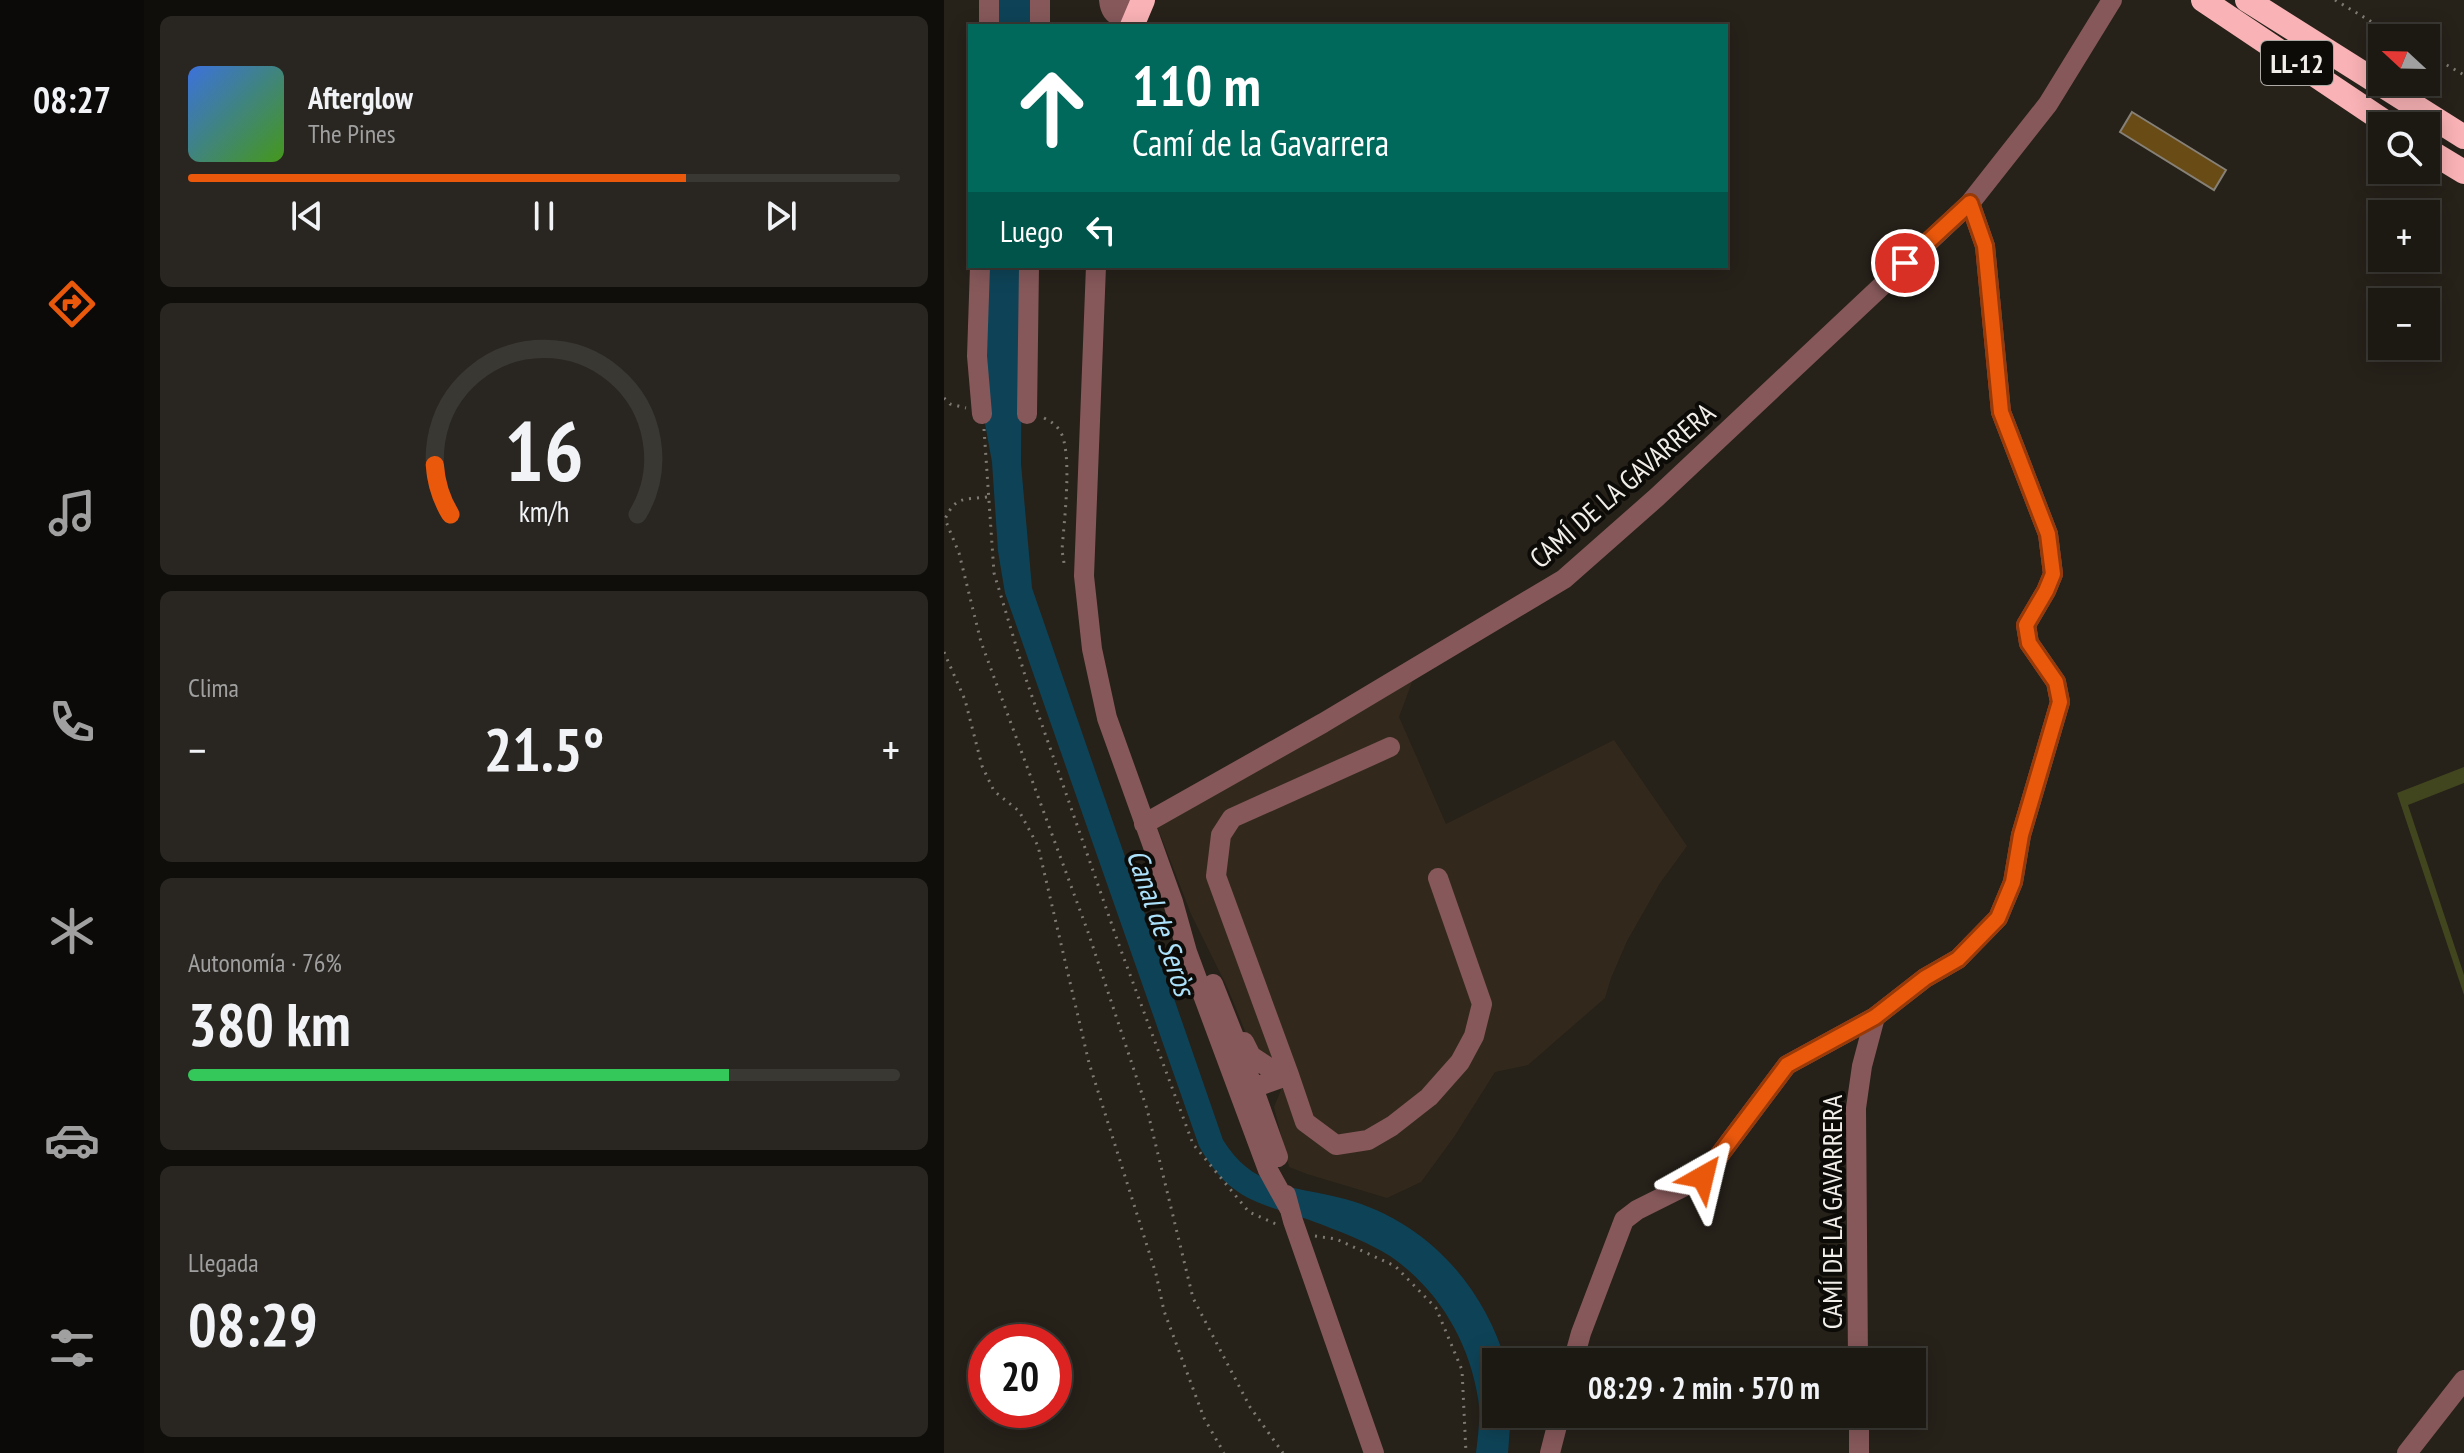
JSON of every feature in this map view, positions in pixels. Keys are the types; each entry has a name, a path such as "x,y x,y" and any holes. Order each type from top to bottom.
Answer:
{"highway":[{"path":"1125,18 1143,0"},
{"path":"2194,0 2243,27"},
{"name":"LL-12","path":"2203,0 2370,112"},
{"name":"LL-12","path":"2247,0 2464,137"},
{"path":"2440,157 2464,172"}],"street":[{"path":"989,0 989,24"},
{"path":"1040,0 1040,24"},
{"path":"1109,0 1114,15 1125,18"},
{"name":"CAMÍ DE LA GAVARRERA","path":"1144,824 1323,723 1564,579 1657,497 1970,203 2048,104 2109,4"},
{"path":"1577,1348 1624,1220 1637,1210 1703,1177 1787,1065 1875,1017 1925,978 1958,959 1998,918 2013,882 2021,835 2060,702 2056,682 2029,643 2026,625 2053,574 2048,534 2001,412 1985,246 1970,203"},
{"path":"980,268 977,356 982,414"},
{"path":"1027,414 1029,268"},
{"path":"1096,268 1084,576 1092,649 1107,718 1173,902 1187,952 1211,998 1242,1078 1253,1088 1271,1137"},
{"path":"1390,747 1232,818 1221,835 1216,876 1282,1073 1305,1122 1336,1145 1368,1140 1429,1097 1460,1062 1474,1036 1482,1004 1438,878"},
{"path":"1211,998 1229,1003 1251,1056 1282,1073"},
{"path":"1211,998 1272,1161"},
{"name":"CAMÍ DE LA GAVARRERA","path":"1858,1348 1856,1108 1862,1066 1875,1017"},
{"path":"1282,1073 1253,1088 1250,1099 1374,1453"},
{"path":"1272,1161 1269,1104 1282,1073"},
{"path":"2407,1453 2464,1380"},
{"path":"1550,1453 1556,1428"},
{"path":"1859,1428 1859,1453"}],"path":[{"path":"2335,0 2375,24"},
{"path":"2440,61 2463,73"},
{"path":"944,398 950,404 982,414 994,573 1027,682 1193,1144 1249,1212 1293,1221 1395,1266 1436,1308 1462,1370 1466,1453"},
{"path":"1027,414 1046,418 1056,424 1062,435 1066,458 1064,563 1076,575 1084,576"},
{"path":"987,497 953,503 945,519 959,553 981,642 1088,932 1147,1109 1193,1298 1250,1407 1283,1453"},
{"path":"944,652 965,700 982,766 994,791 1019,811 1038,846 1089,1063 1156,1274 1164,1311 1204,1418 1224,1453"},
{"path":"1273,1453 1275,1445"}],"shaded area":[{"path":"1415,674 1399,717 1446,824 1614,740 1687,846 1660,883 1627,941 1605,998 1528,1065 1495,1072 1421,1182 1387,1198 1289,1167 1274,1107 1281,1090 1271,1063 1249,1041 1228,989 1191,914 1157,826"}],"green space":[{"path":"2464,767 2464,783 2408,805 2464,975 2464,995 2397,793"}],"water":[{"path":"995,0 1031,0 1030,24 995,24"},
{"path":"986,268 1022,268 1021,464 1032,588 1223,1140 1235,1156 1262,1177 1374,1209 1425,1239 1446,1259 1482,1306 1501,1348 1482,1348 1482,1428 1510,1428 1508,1453 1476,1453 1479,1405 1474,1377 1449,1318 1423,1284 1390,1256 1374,1247 1238,1192 1212,1166 1199,1146 1005,593 998,551 992,462 984,418"}],"building":[{"path":"2132,112 2226,170 2214,190 2120,132"}],"route":[{"path":"1703,1177 1787,1065 1875,1017 1925,978 1958,959 1998,918 2013,882 2021,835 2055,726 2060,702 2056,682 2029,643 2026,625 2053,574 2048,534 2001,412 1985,246 1970,203 1905,263"}],"water label":[{"name":"Canal de Seròs","path":"1162,922"}]}
